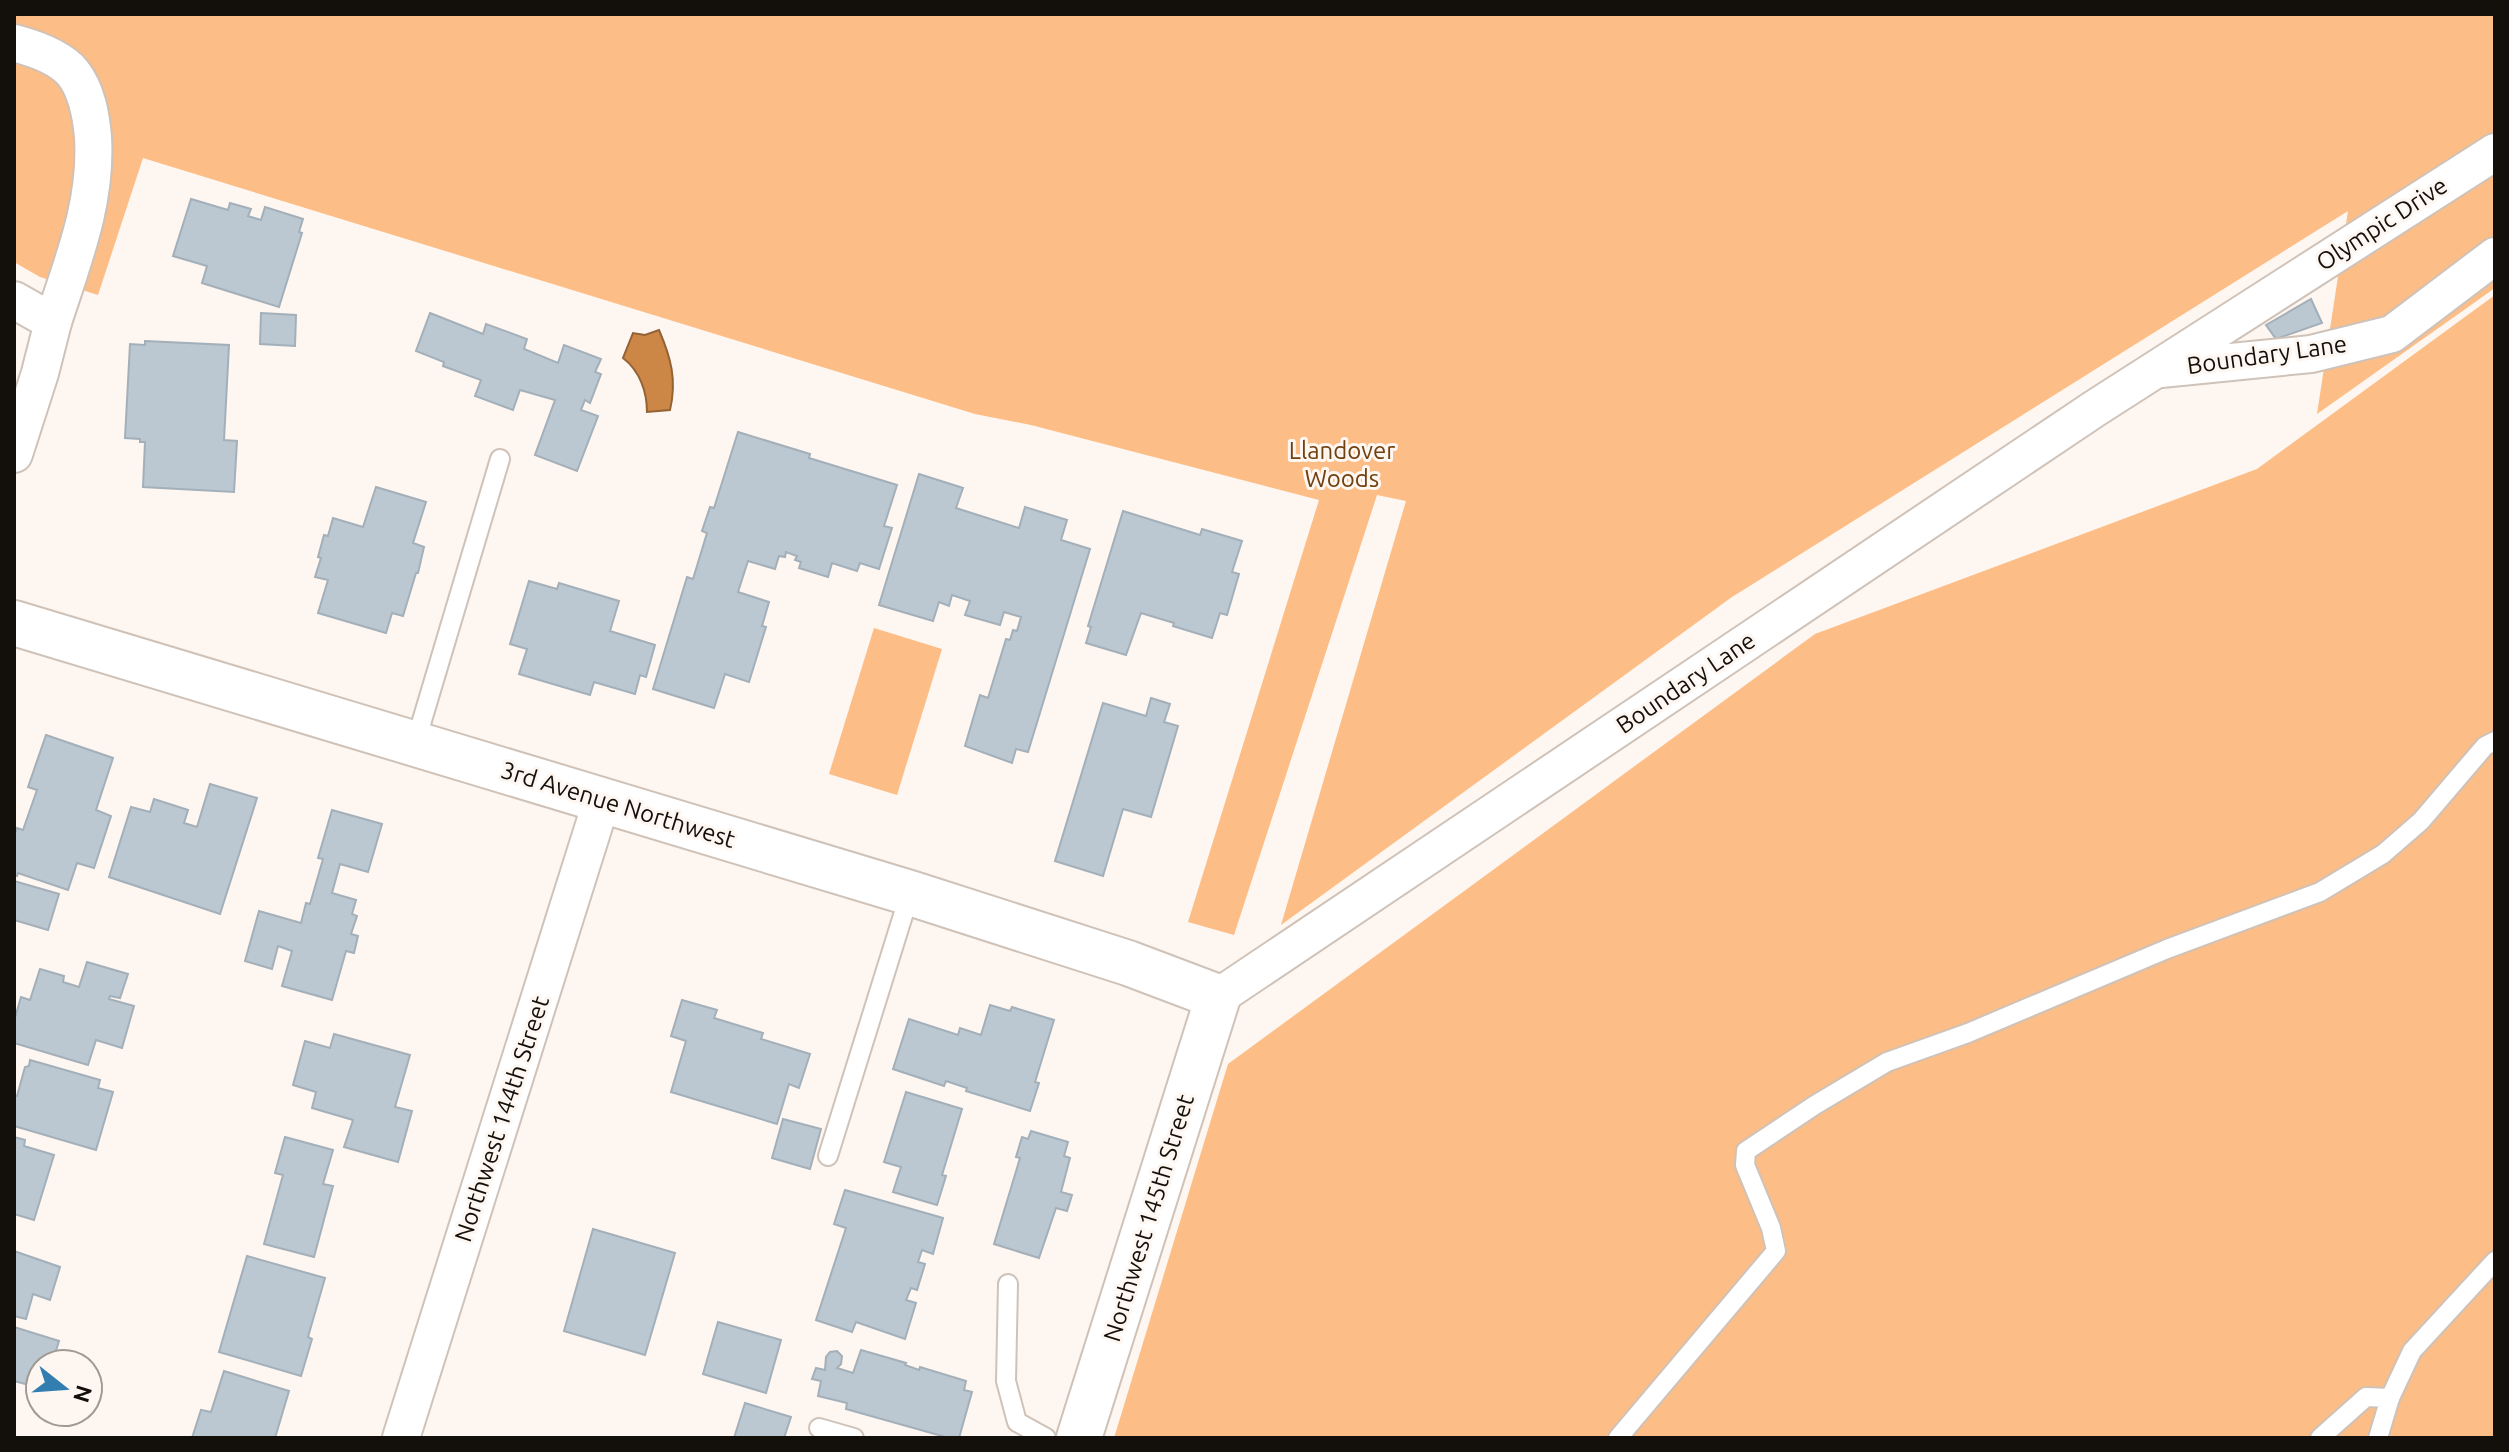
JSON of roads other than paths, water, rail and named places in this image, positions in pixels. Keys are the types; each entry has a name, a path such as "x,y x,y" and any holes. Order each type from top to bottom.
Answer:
{"street":[{"path":"14,43 51,57 72,72 85,93 92,121 95,167 85,225 14,454"},
{"name":"Olympic Drive","path":"2269,297 2495,152"},
{"name":"Boundary Lane","path":"2155,370 2311,354 2392,334 2495,256"},
{"name":"Boundary Lane","path":"1218,997 2155,370 2269,297"},
{"path":"14,300 53,322"},
{"name":"3rd Avenue Northwest","path":"14,623 910,893 1128,963 1218,997"},
{"name":"Northwest 144th Street","path":"401,1438 602,800"},
{"name":"Northwest 145th Street","path":"1079,1438 1218,997"}],"lane":[{"path":"415,744 500,459"},
{"path":"1618,1438 1776,1251 1771,1228 1745,1165 1746,1151 1887,1062 1968,1033 2167,949 2320,892 2383,854 2421,821 2485,746 2495,741"},
{"path":"828,1156 910,893"},
{"path":"2378,1438 2390,1398 2412,1351 2495,1261"},
{"path":"1008,1284 1006,1381 1017,1422 1046,1438"},
{"path":"2320,1438 2366,1397 2390,1398"},
{"path":"819,1428 854,1438"}],"park label":[{"name":"Llandover Woods","path":"1342,465"}]}
